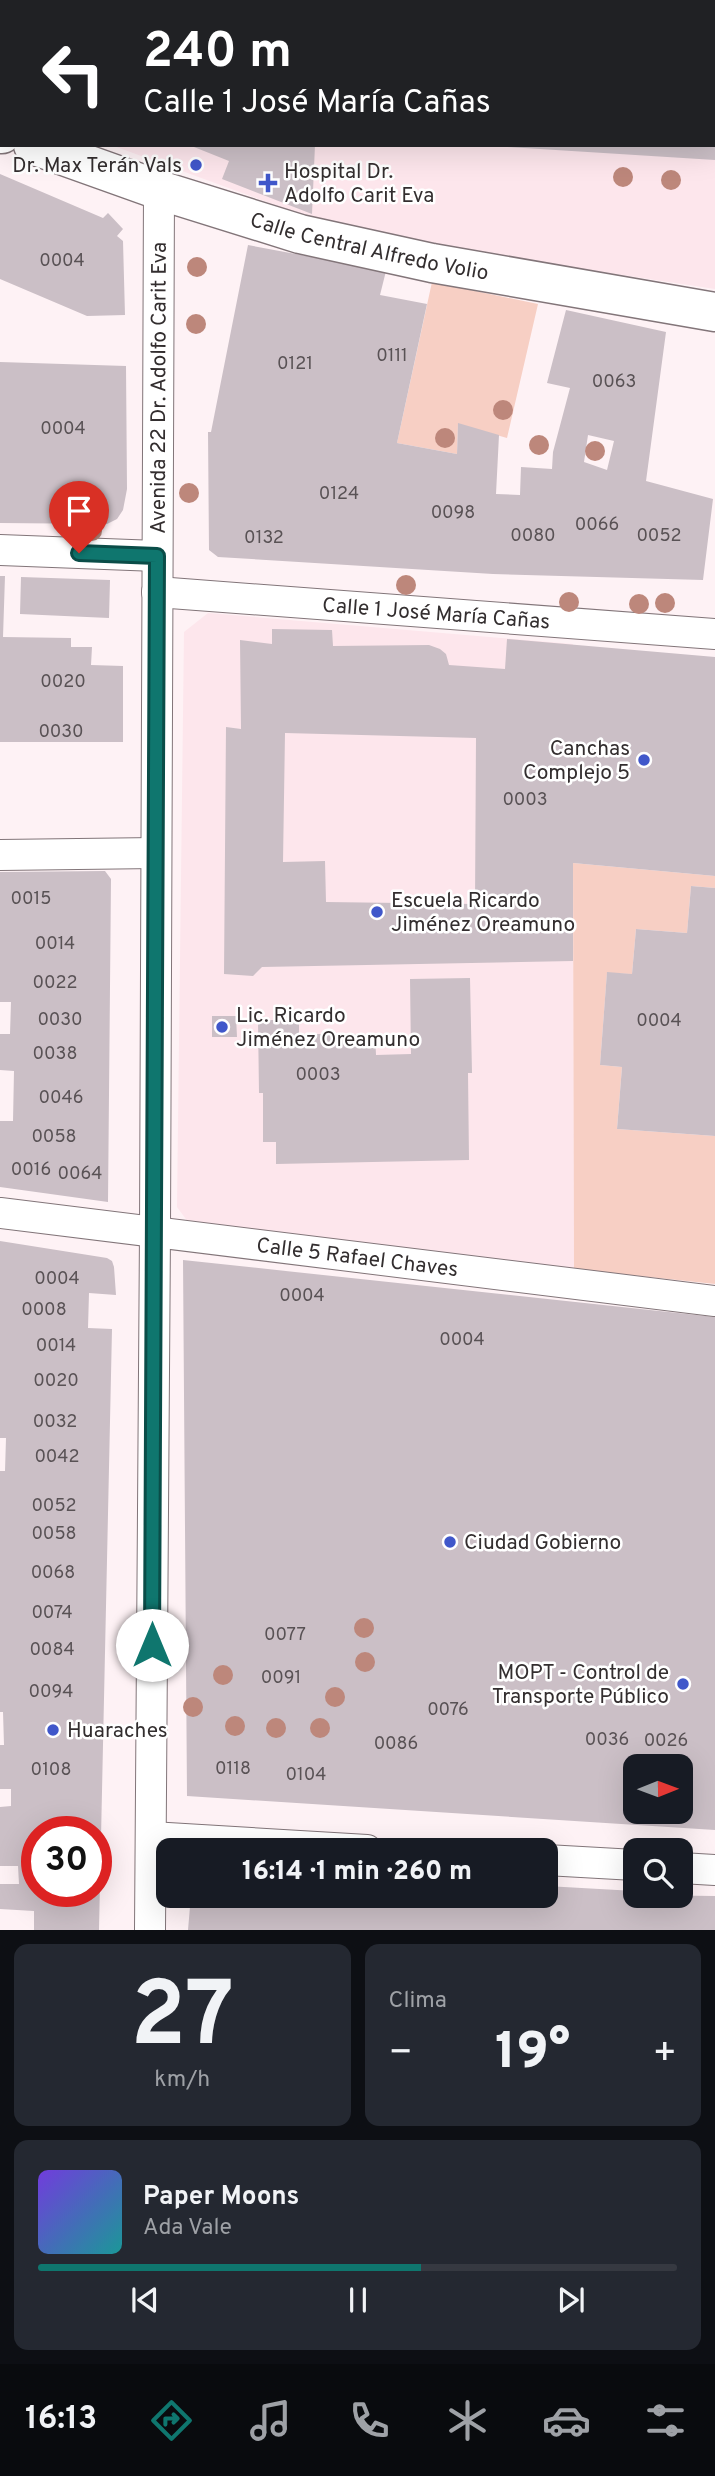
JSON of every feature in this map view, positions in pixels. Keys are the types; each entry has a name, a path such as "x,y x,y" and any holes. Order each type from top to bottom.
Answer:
{"main road":[{"name":"Calle Central Alfredo Volio","path":"39,147 159,190 300,234 432,263 715,312"}],"street":[{"name":"Avenida 22 Dr. Adolfo Carit Eva","path":"150,1930 159,190"},
{"path":"0,550 157,556"},
{"name":"Calle 1 José María Cañas","path":"158,592 715,634"},
{"path":"0,855 156,853"},
{"name":"Calle 5 Rafael Chaves","path":"0,1213 715,1301"},
{"path":"151,1837 168,1838"},
{"path":"558,1861 623,1864"},
{"path":"693,1869 715,1870"}],"shaded area":[{"path":"116,147 715,147 715,289 510,258 319,221"},
{"path":"432,282 538,304 507,438 458,424 457,454 397,443"},
{"name":"Escuela Ricardo Jiménez Oreamuno","path":"208,613 573,644 574,1269 191,1226 177,1207 184,632"},
{"path":"573,863 715,876 715,888 691,886 687,933 636,929 632,974 607,973 600,1065 622,1067 617,1129 715,1136 715,1284 574,1269"}],"building":[{"path":"194,147 315,147 312,214 222,179 229,161"},
{"path":"508,147 715,147 715,160"},
{"path":"0,174 103,218 108,213 123,229 117,236 123,241 125,315 87,316 0,279"},
{"path":"248,245 386,271 380,295 427,304 397,443 457,454 458,423 499,435 496,494 520,495 521,467 552,469 553,452 570,388 547,383 566,310 666,332 646,481 713,499 703,580 493,574 218,557 209,550 208,432 211,432","holes":["588,435 614,441 607,470 584,462"]},
{"path":"0,362 126,366 127,489 123,510 117,519 107,524 0,523"},
{"path":"0,576 5,576 3,637 71,638 71,647 92,647 91,665 123,666 123,742 0,742"},
{"path":"21,577 110,580 109,618 20,614"},
{"path":"272,629 332,630 333,646 429,645 446,654 449,665 505,669 507,639 715,657 715,876 573,863 573,961 262,967 253,976 224,974 226,727 241,729 240,640 272,644","holes":["285,733 476,738 475,904 326,902 325,861 283,862"]},
{"path":"105,871 111,879 108,1202 0,1187 0,1121 13,1121 14,1071 0,1070 0,1034 10,1034 11,1002 0,1002 0,872"},
{"path":"691,886 715,888 715,1136 617,1129 622,1067 600,1065 607,972 632,974 636,929 687,933"},
{"path":"470,978 472,1073 468,1073 469,1160 276,1164 276,1142 263,1142 258,1020 299,1020 299,1034 375,1034 376,1055 411,1054 410,979"},
{"path":"212,1016 236,1016 237,1037 212,1037"},
{"path":"0,1241 107,1258 112,1261 114,1267 116,1295 89,1293 88,1328 112,1329 101,1816 21,1816 21,1907 99,1907 99,1930 34,1930 34,1911 0,1909 0,1884 19,1884 18,1866 0,1866 0,1807 11,1806 11,1789 0,1789 0,1745 4,1745 3,1712 0,1712 0,1471 5,1471 6,1438 0,1438"},
{"name":"Ciudad Gobierno","path":"183,1260 715,1317 715,1830 187,1796"},
{"path":"558,1887 623,1890 623,1908 693,1908 693,1896 715,1896 715,1930 188,1930 190,1908 558,1908"}],"place":[{"name":"Dr. Max Terán Vals","path":"196,165"},
{"name":"Hospital Dr. Adolfo Carit Eva","path":"268,183"},
{"name":"Canchas Complejo 5","path":"644,760"},
{"name":"Escuela Ricardo Jiménez Oreamuno","path":"377,912"},
{"name":"Lic. Ricardo Jiménez Oreamuno","path":"222,1027"},
{"name":"Ciudad Gobierno","path":"450,1542"},
{"name":"MOPT - Control de Transporte Público","path":"683,1684"},
{"name":"Huaraches","path":"53,1730"}],"route":[{"path":"79,553 157,556 152,1645"}]}
